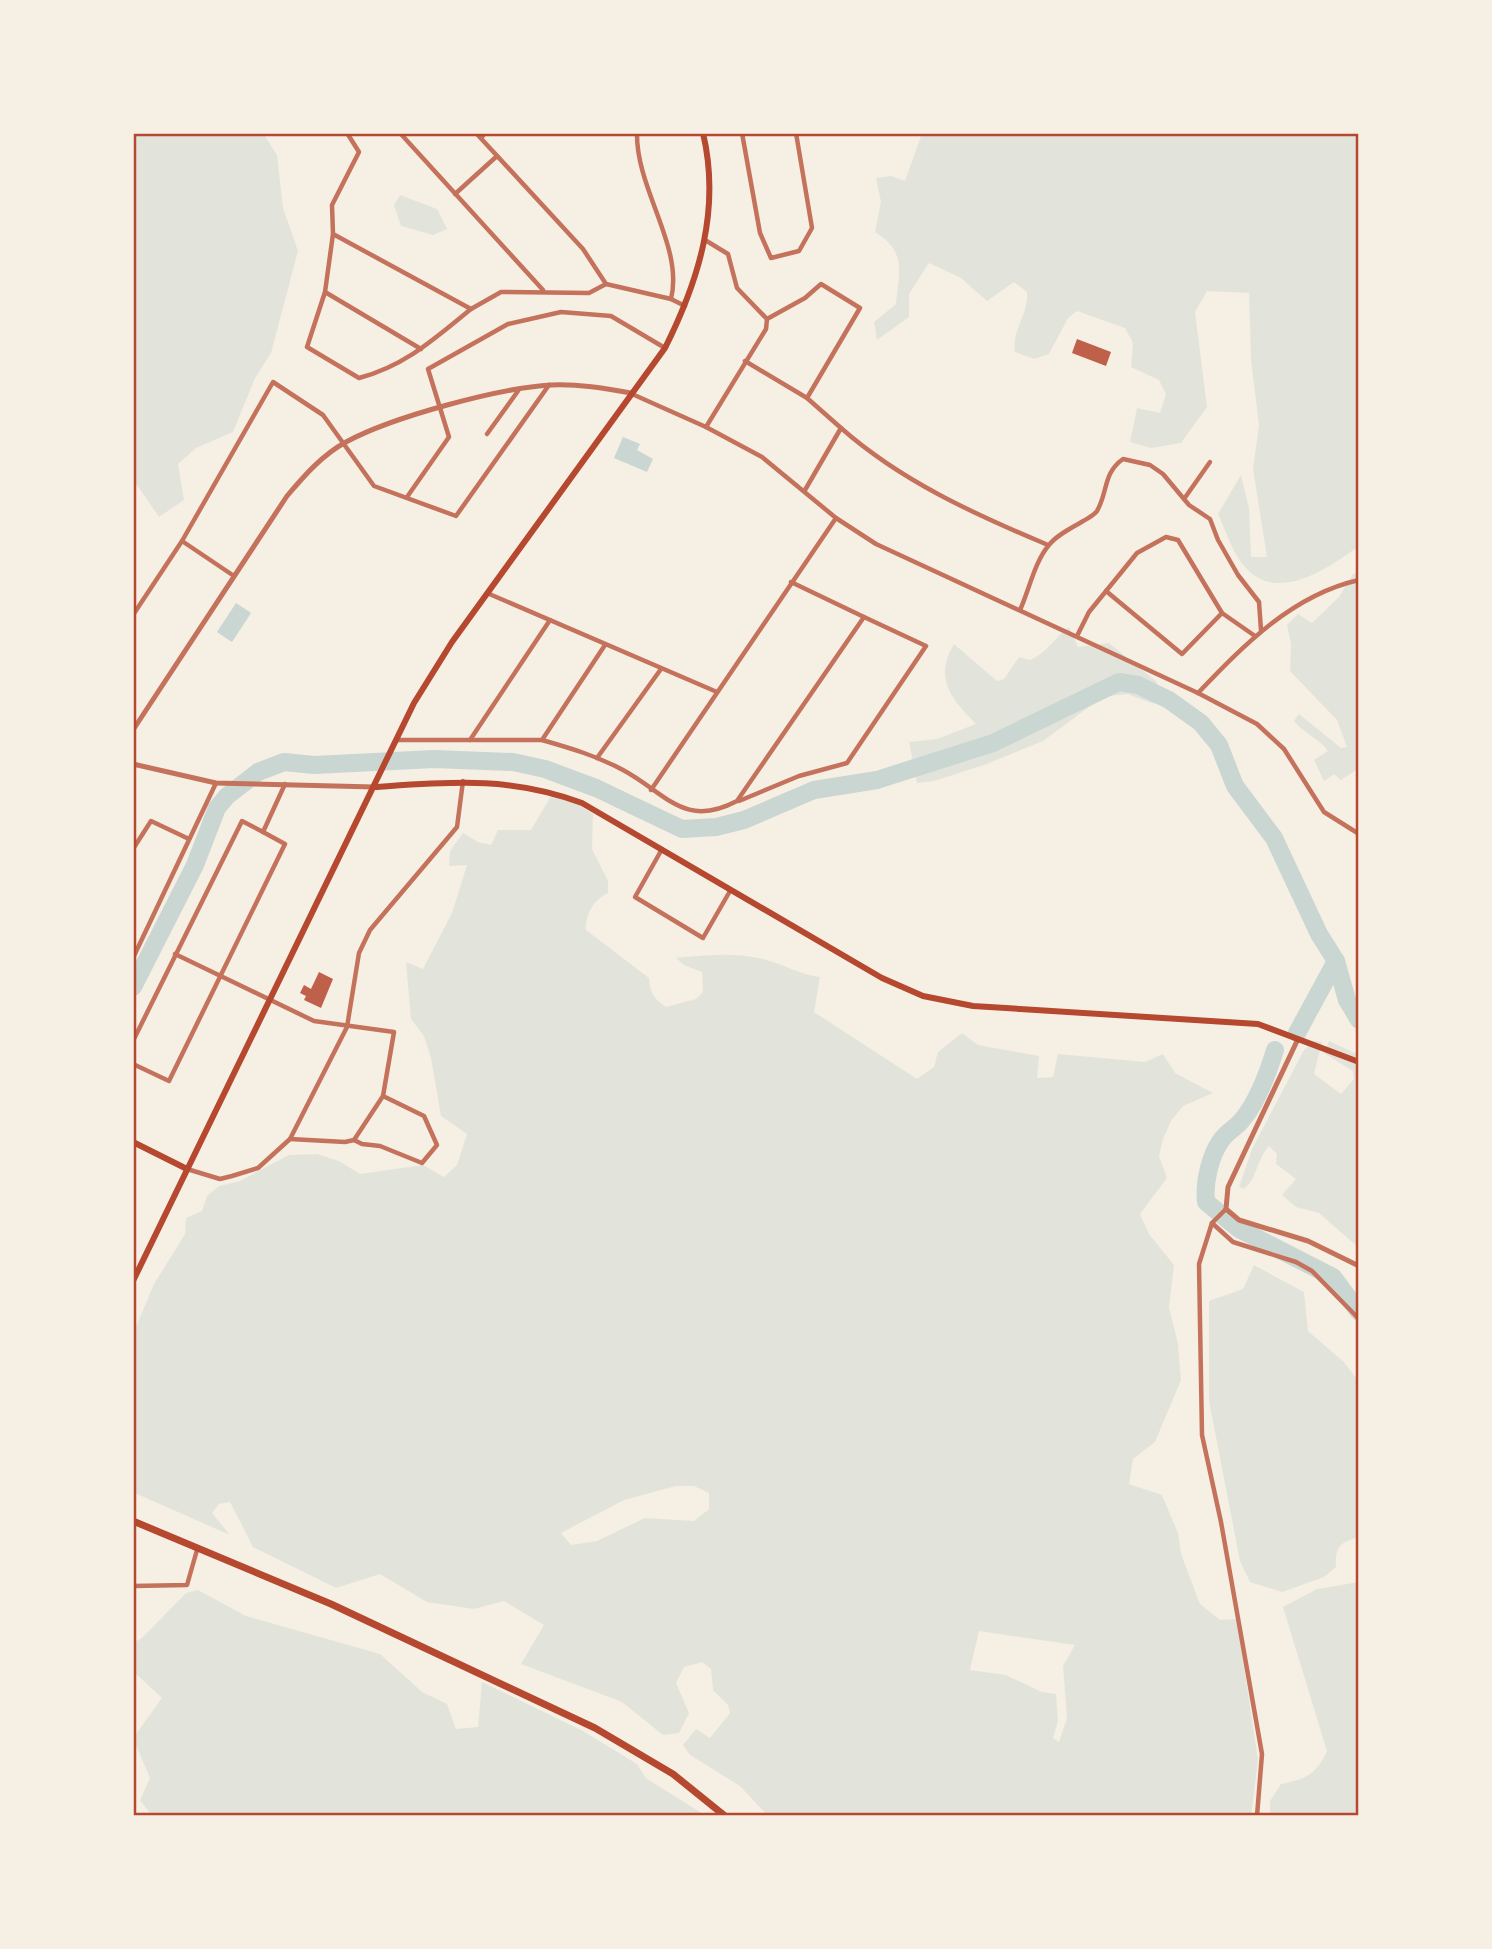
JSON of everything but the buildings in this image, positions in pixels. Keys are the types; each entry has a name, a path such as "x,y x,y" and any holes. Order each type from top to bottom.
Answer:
{"highway":[{"path":"133,1521 331,1604 595,1728 673,1774 725,1816"}],"main road":[{"path":"133,1281 395,742 429,678 487,593 665,348 686,306 700,268 705,240 709,182 703,133"},
{"path":"375,787 463,780 544,789 582,803 662,847 730,891 882,978 923,996 973,1006 1258,1024 1359,1062"},
{"path":"133,1142 187,1169"}],"street":[{"path":"348,133 359,152 332,205 333,234 325,292 307,347 359,378 389,370 421,349 471,309 501,292 589,293 606,284 671,299 686,306"},
{"path":"400,133 543,291"},
{"path":"476,133 583,249 606,284"},
{"path":"481,138 485,133"},
{"path":"637,133 637,154 675,273 671,299"},
{"path":"742,133 760,233 771,258 799,251 812,228 796,133"},
{"path":"455,194 497,156"},
{"path":"333,234 471,309"},
{"path":"705,240 728,254 737,288 767,319 766,329 706,427"},
{"path":"767,319 805,298 821,284 859,308 807,397"},
{"path":"325,292 421,349"},
{"path":"407,497 449,438 428,369 508,324 561,312 611,316 665,348"},
{"path":"746,361 807,397 881,461 962,509 1048,545"},
{"path":"134,612 182,541 273,382 323,415 374,486 456,516 549,385"},
{"path":"133,730 287,496 308,471 344,443 384,425 439,409 549,385 589,386 631,393 706,427 762,457 836,518 876,544 1198,693 1257,724 1272,736 1299,770 1324,812 1359,834"},
{"path":"486,434 517,391"},
{"path":"805,491 841,428"},
{"path":"1020,610 1048,545 1071,525 1093,516 1098,510 1112,467 1123,459 1150,465 1163,474 1184,499 1210,519 1218,540 1238,575 1259,602 1261,631"},
{"path":"1184,499 1210,463"},
{"path":"651,790 836,518"},
{"path":"1077,636 1089,612 1137,552 1166,537 1178,540 1222,613 1255,636"},
{"path":"182,541 234,576"},
{"path":"1198,693 1261,631 1324,592 1359,580"},
{"path":"395,742 542,740 597,758 624,771 684,809 704,814 799,776 847,763 926,646 791,582"},
{"path":"1106,591 1182,654 1222,613"},
{"path":"487,593 717,692"},
{"path":"737,802 864,617"},
{"path":"470,740 550,620"},
{"path":"542,740 605,645"},
{"path":"597,758 661,669"},
{"path":"133,764 216,783 375,787"},
{"path":"187,1169 220,1179 232,1177 258,1168 290,1139 347,1027 359,953 370,930 457,827 463,780"},
{"path":"133,958 216,783"},
{"path":"263,832 285,784"},
{"path":"133,849 151,821 189,839"},
{"path":"133,1041 242,821 285,844 169,1082 133,1064"},
{"path":"662,847 635,897 703,938 730,891"},
{"path":"175,954 314,1021 394,1032 383,1096 354,1140"},
{"path":"1256,1816 1262,1754 1221,1522 1202,1435 1199,1264 1212,1223 1226,1209 1228,1187 1298,1039"},
{"path":"290,1139 345,1142 354,1140 380,1146 422,1163 437,1145 424,1116 383,1096"},
{"path":"1226,1209 1239,1220 1308,1241 1359,1266"},
{"path":"1212,1223 1233,1242 1296,1262 1311,1271 1359,1319"},
{"path":"133,1586 187,1585 197,1550"}],"shaded area":[{"path":"133,133 263,133 277,155 283,208 298,251 271,353 255,378 233,432 196,448 178,464 184,500 159,517 137,485 133,488"},
{"path":"922,133 1359,133 1359,546 1319,572 1288,582 1273,583 1259,578 1246,568 1230,542 1218,514 1241,475 1249,508 1251,557 1267,557 1253,469 1259,425 1251,360 1249,293 1207,291 1195,312 1207,407 1181,443 1151,448 1130,442 1137,408 1160,413 1166,394 1159,380 1131,367 1133,343 1125,328 1077,311 1068,318 1049,354 1034,359 1015,352 1015,337 1025,308 1027,292 1014,282 987,301 961,278 929,263 909,294 909,317 877,340 874,322 896,304 899,263 892,247 875,232 881,202 876,178 891,176 905,181"},
{"path":"400,195 437,209 447,229 433,235 401,226 394,205"},
{"path":"623,437 640,444 637,450 653,459 647,472 614,458"},
{"path":"1359,572 1359,768 1341,780 1334,774 1324,781 1314,760 1328,751 1294,721 1299,714 1341,748 1347,747 1337,720 1290,671 1291,644 1287,625 1298,614 1312,623 1339,597 1353,574"},
{"path":"236,603 251,613 232,642 217,632"},
{"path":"1069,627 1078,647 1109,643 1157,682 1154,704 1127,694 1110,696 1093,704 1043,741 984,765 934,781 917,783 909,742 937,739 976,724 959,706 945,678 948,656 954,644 997,681 1004,679 1019,657 1030,660 1036,657"},
{"path":"551,796 579,805 593,814 592,849 608,881 608,893 591,909 586,930 649,978 653,995 666,1007 696,999 703,992 702,972 684,965 676,958 741,955 771,961 820,977 814,1012 917,1079 934,1067 938,1052 962,1033 978,1045 1039,1056 1037,1078 1053,1077 1058,1054 1145,1062 1163,1054 1175,1073 1213,1093 1183,1106 1171,1121 1159,1156 1167,1178 1140,1214 1149,1234 1174,1265 1169,1307 1178,1344 1181,1380 1155,1442 1133,1459 1129,1484 1162,1495 1178,1533 1181,1554 1200,1604 1220,1620 1237,1619 1258,1760 1251,1816 768,1816 740,1786 690,1755 683,1745 696,1729 710,1738 730,1713 728,1705 713,1690 711,1669 702,1662 684,1667 676,1683 689,1713 679,1733 663,1735 622,1702 521,1664 544,1625 504,1601 474,1609 427,1602 380,1574 336,1588 253,1547 230,1502 219,1504 212,1513 230,1535 137,1494 133,1489 133,1334 154,1284 185,1234 186,1218 202,1211 207,1196 219,1186 240,1181 289,1155 317,1154 339,1161 360,1174 423,1165 444,1177 457,1165 467,1134 441,1116 431,1058 424,1036 411,1019 406,962 423,969 452,913 467,865 449,866 450,851 463,833 478,842 491,845 498,830 531,830","holes":["676,1486 694,1486 709,1493 709,1509 694,1521 645,1518 597,1541 571,1545 561,1533 624,1500","979,1631 1075,1645 1063,1666 1067,1718 1059,1742 1053,1738 1058,1721 1056,1694 1042,1692 1006,1675 970,1670"]},
{"path":"1313,1041 1322,1042 1314,1074 1341,1094 1354,1079 1353,1071 1324,1053 1329,1041 1359,1055 1359,1248 1319,1213 1296,1207 1282,1195 1296,1179 1276,1164 1277,1154 1269,1146 1248,1185 1244,1189 1239,1187 1252,1149 1304,1050"},
{"path":"1254,1265 1304,1292 1308,1331 1344,1362 1359,1382 1359,1537 1340,1546 1336,1555 1336,1567 1324,1577 1282,1592 1250,1582 1240,1561 1209,1401 1209,1301 1243,1289"},
{"path":"1359,1582 1359,1816 1270,1816 1270,1801 1281,1784 1309,1775 1319,1766 1327,1751 1283,1607 1317,1589"},
{"path":"198,1590 246,1616 380,1654 422,1692 447,1704 456,1729 478,1727 482,1682 583,1731 637,1764 646,1778 706,1816 152,1816 140,1800 150,1778 133,1738 162,1698 133,1671 133,1643 142,1638 186,1593"}],"waterway":[{"path":"133,987 195,865 217,808 227,796 258,772 284,762 314,765 434,759 513,762 545,769 596,788 682,829 716,827 744,820 814,790 877,780 993,743 1119,682 1138,685 1169,700 1201,723 1219,745 1235,786 1274,838 1319,934 1336,961 1347,1000 1359,1020"},
{"path":"1297,1033 1336,961"},
{"path":"1275,1050 1258,1096 1240,1122 1222,1139 1214,1153 1207,1177 1206,1202 1239,1229 1333,1277 1359,1312"}]}
